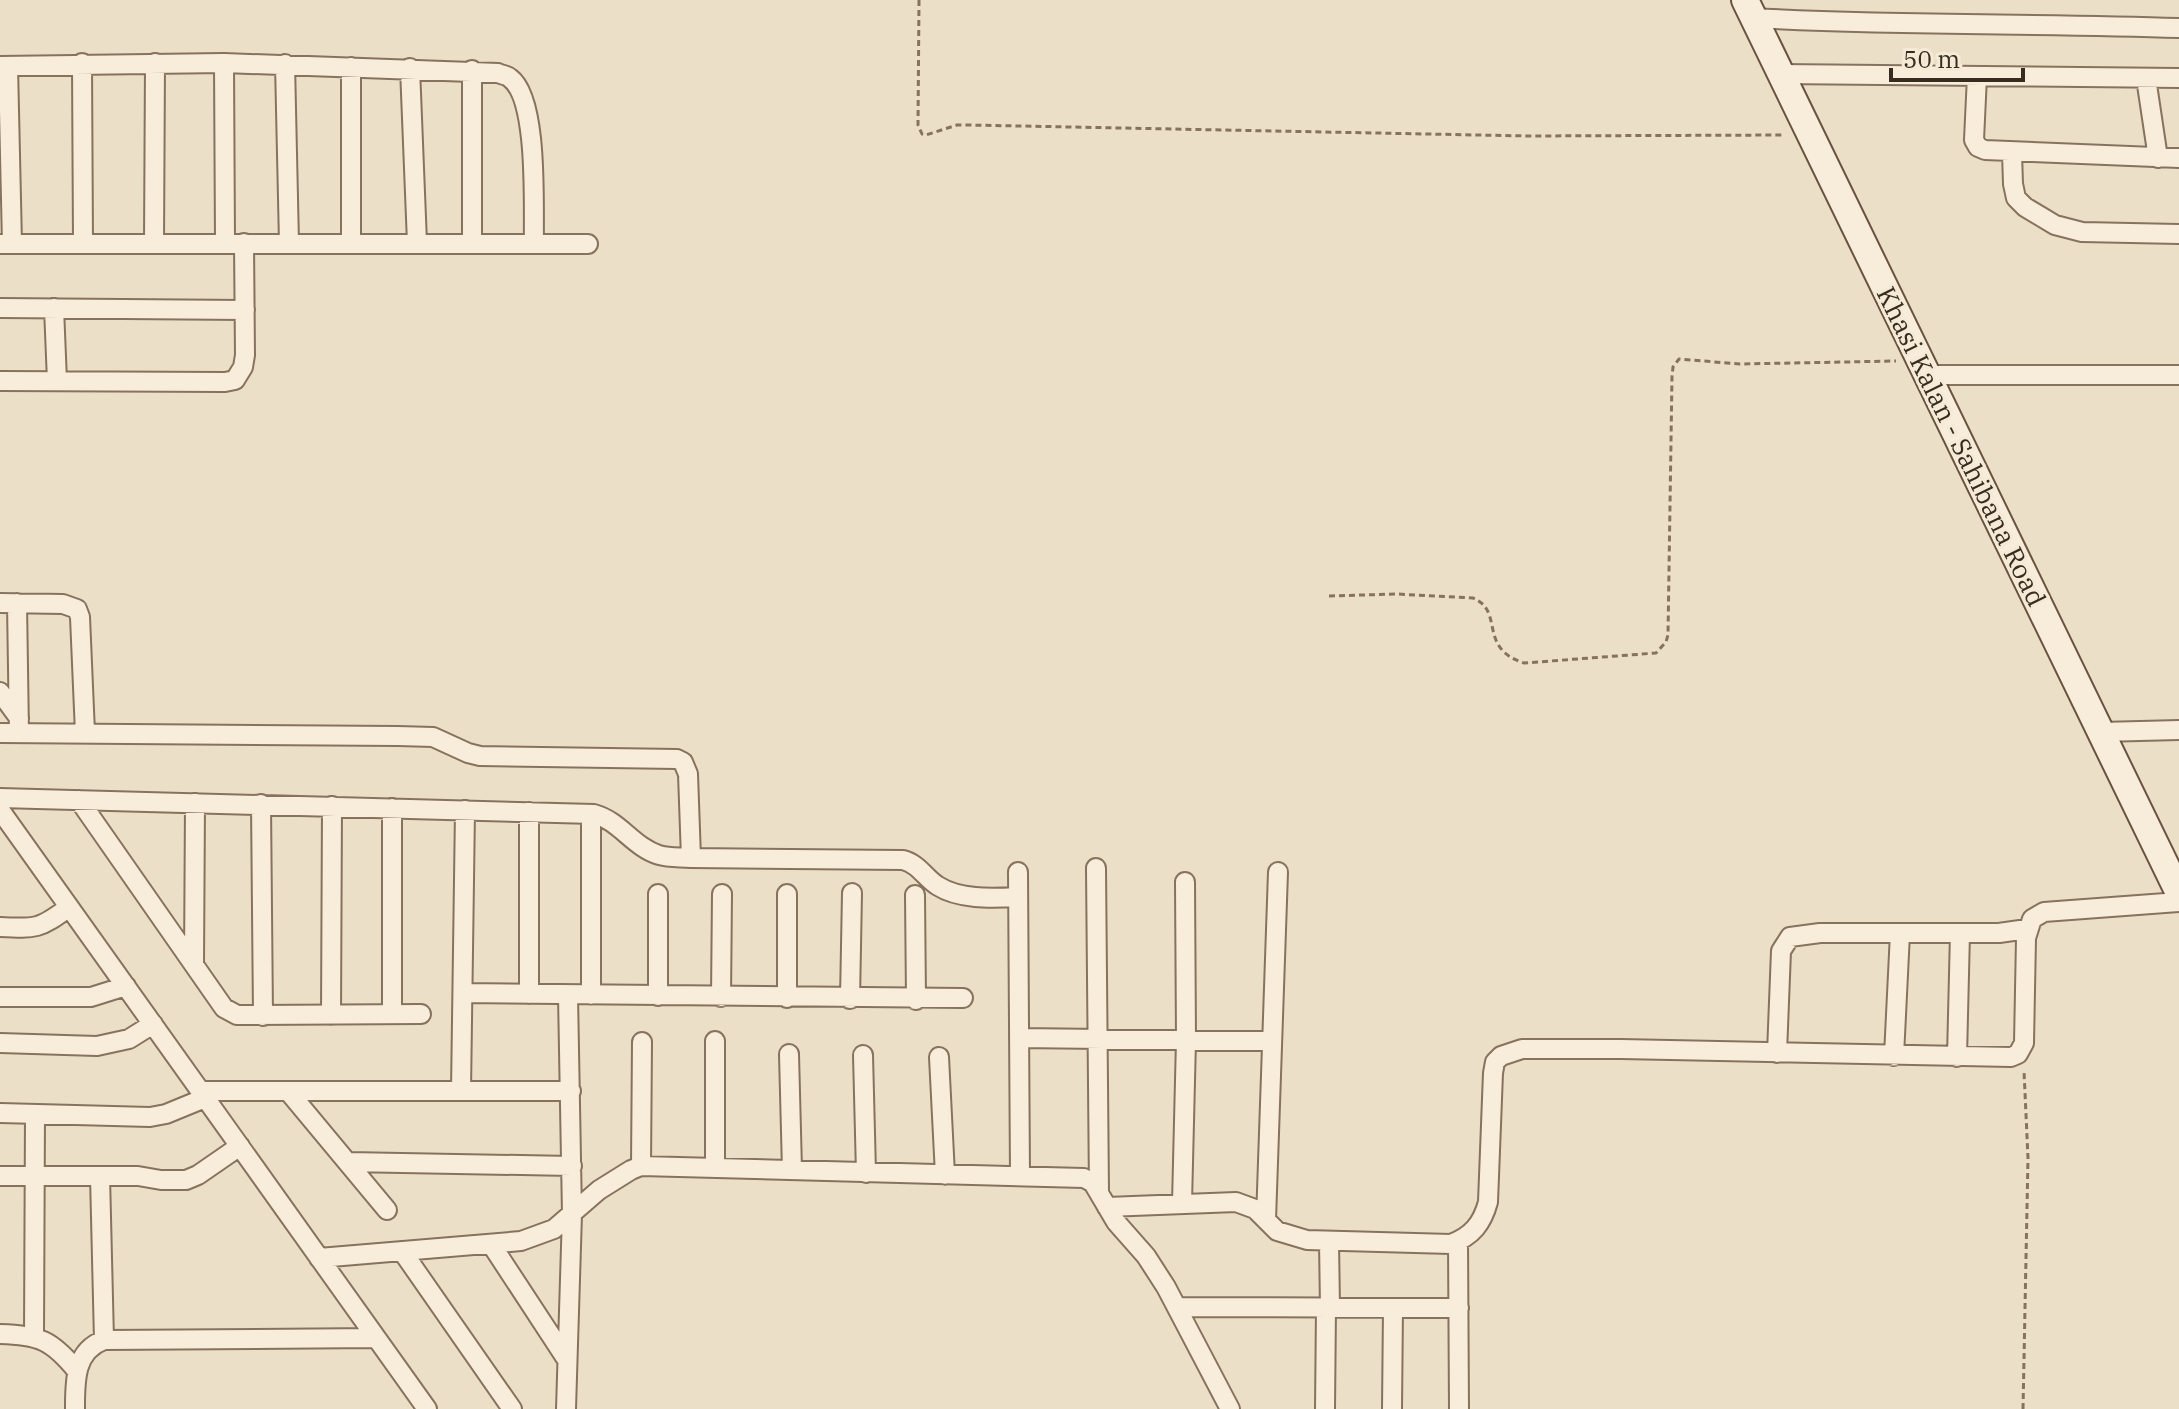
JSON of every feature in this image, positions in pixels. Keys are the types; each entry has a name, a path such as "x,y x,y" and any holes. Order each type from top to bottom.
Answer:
{"street":[{"name":"Khasi Kalan - Sahibana Road","path":"1749,9 2179,893"},
{"path":"1749,9 1845,23 2037,23 2179,28"},
{"path":"82,63 83,244"},
{"path":"154,243 155,63"},
{"path":"224,63 225,243"},
{"path":"534,244 532,145 523,99 510,78 498,73 224,63 4,66 6,244 154,243 417,243 472,244 534,244 588,244"},
{"path":"285,64 289,243"},
{"path":"351,67 351,243"},
{"path":"410,68 417,243"},
{"path":"472,70 472,244"},
{"path":"1780,74 2179,78"},
{"path":"1977,76 1974,140 1978,147 1985,150 2179,158"},
{"path":"2146,78 2158,158"},
{"path":"2012,153 2016,198 2055,225 2082,232 2179,234"},
{"path":"0,381 235,380 243,367 245,355 244,243"},
{"path":"0,308 245,310"},
{"path":"54,308 57,381"},
{"path":"1925,368 2179,375"},
{"path":"12,728 8,603 63,604 77,609 80,617 85,733"},
{"path":"0,692 12,728"},
{"path":"12,728 85,733 433,737 480,756 677,759 683,762 688,774 691,858"},
{"path":"2101,732 2179,730"},
{"path":"0,798 591,814 605,817 637,843 657,854 691,858 903,860 914,864 939,887 951,892 989,898 1018,897"},
{"path":"79,800 224,1008 231,1013 263,1016 421,1014"},
{"path":"194,965 195,803"},
{"path":"261,804 263,1016"},
{"path":"331,1015 332,806"},
{"path":"392,808 392,1014"},
{"path":"0,810 8,836 69,907 427,1409"},
{"path":"461,1091 465,810"},
{"path":"529,812 529,994"},
{"path":"591,814 591,995"},
{"path":"1096,868 1103,1199"},
{"path":"1018,872 1020,1176"},
{"path":"1266,1220 1278,872"},
{"path":"1182,1203 1186,1040 1185,882"},
{"path":"850,999 852,893"},
{"path":"658,894 658,996"},
{"path":"721,997 722,894"},
{"path":"787,894 787,998"},
{"path":"915,895 916,1000"},
{"path":"1103,1199 1236,1202 1255,1209 1277,1231 1290,1236 1329,1241 1451,1244 1465,1239 1477,1227 1488,1202 1493,1073 1495,1062 1501,1056 1522,1049 1536,1049 2011,1057 2023,1047 2026,1034 2027,929 2032,919 2044,912 2179,902"},
{"path":"0,927 35,928 45,925 69,907"},
{"path":"1777,1053 1781,951 1790,937 1798,934 1999,933 2027,929"},
{"path":"1894,1056 1900,933"},
{"path":"1957,1057 1960,933"},
{"path":"0,997 91,997 126,986"},
{"path":"463,993 916,1000 963,998"},
{"path":"566,1409 572,1214 568,995"},
{"path":"0,1043 97,1046 129,1039 153,1024"},
{"path":"1019,1038 1272,1041"},
{"path":"715,1041 715,1168"},
{"path":"641,1166 642,1042"},
{"path":"789,1054 792,1170"},
{"path":"863,1055 866,1173"},
{"path":"939,1057 945,1175"},
{"path":"288,1091 387,1210"},
{"path":"0,1113 150,1117 166,1114 202,1094 571,1091"},
{"path":"34,1336 35,1114"},
{"path":"0,1176 186,1180 240,1146"},
{"path":"348,1162 572,1166"},
{"path":"319,1258 521,1241 554,1229 599,1190 641,1166 1084,1178 1093,1183 1116,1222 1146,1256 1177,1307 1230,1409"},
{"path":"100,1176 104,1340"},
{"path":"1325,1409 1329,1241"},
{"path":"1458,1241 1459,1409"},
{"path":"491,1244 567,1360"},
{"path":"402,1251 512,1409"},
{"path":"1177,1307 1459,1308"},
{"path":"1392,1409 1393,1308"},
{"path":"0,1334 34,1336 53,1345 77,1371"},
{"path":"75,1409 77,1371 88,1349 104,1340 376,1338"}],"path":[{"path":"919,0 918,125 922,134 926,135 957,125 1528,136 1809,135"},
{"path":"1329,596 1397,594 1479,600 1488,611 1497,645 1504,655 1524,663 1656,653 1668,635 1672,376 1675,363 1679,359 1740,364 1925,368"},
{"path":"2023,1047 2028,1158 2023,1409"}]}
